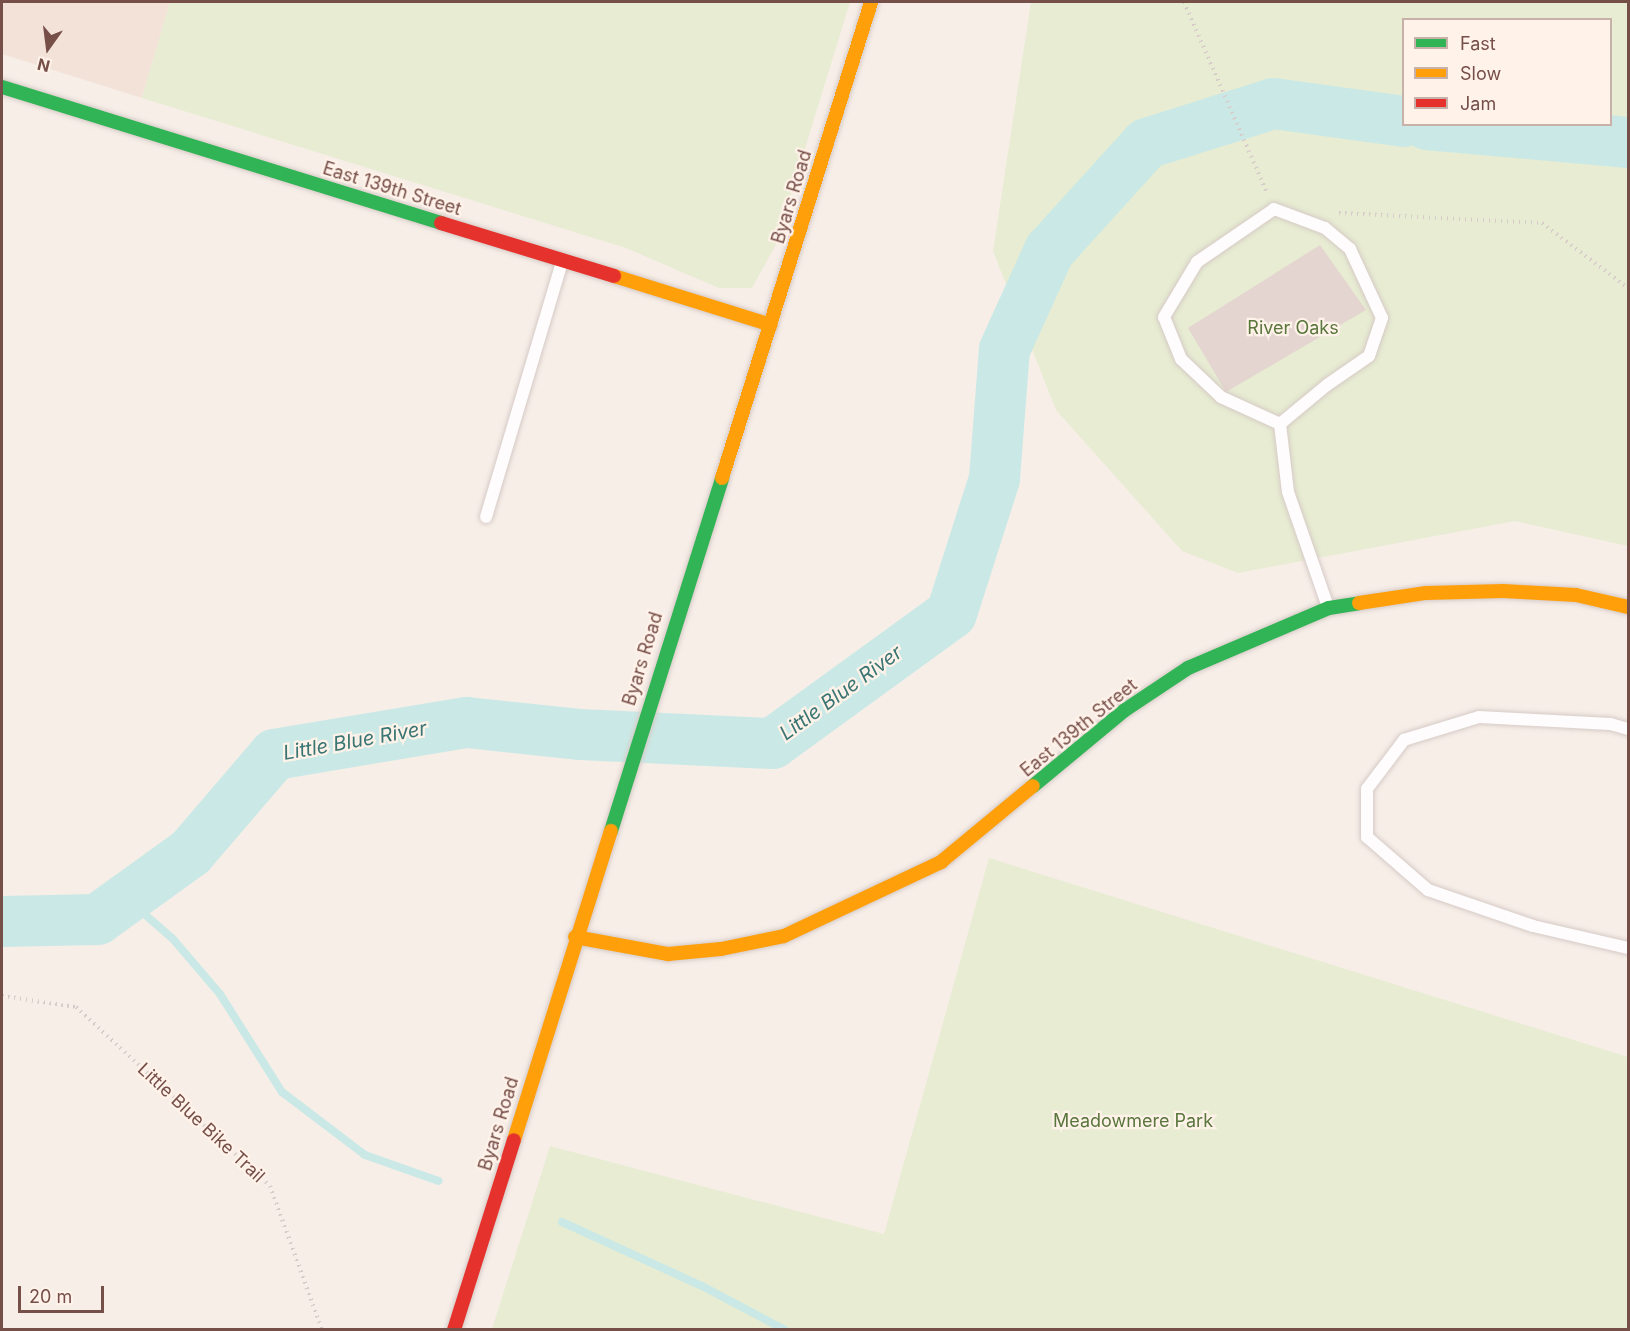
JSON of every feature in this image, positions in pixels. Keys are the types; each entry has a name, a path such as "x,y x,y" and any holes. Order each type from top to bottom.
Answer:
{"street":[{"name":"Byars Road","path":"454,1329 682,593 771,325 871,2"},
{"name":"East 139th Street","path":"2,87 771,325"},
{"name":"East 139th Street","path":"575,937 668,954 721,949 784,936 941,862 1125,710 1188,668 1329,608 1426,593 1503,591 1576,595 1629,607"}],"lane":[{"path":"1274,209 1325,228 1350,249 1382,318 1369,356 1327,385 1280,424 1221,397 1181,358 1164,317 1197,262 1274,209"},
{"path":"486,517 562,260"},
{"path":"1280,424 1288,492 1329,608"},
{"path":"1629,729 1610,724 1479,717 1404,740 1367,789 1367,837 1428,890 1533,926 1629,948"}],"path":[{"path":"1184,2 1190,10 1274,209"},
{"path":"1331,212 1542,223 1629,288"},
{"name":"Little Blue Bike Trail","path":"2,996 76,1007 270,1186 322,1329"}],"shaded area":[{"path":"2,2 170,2 142,98 2,54"}],"green space":[{"path":"170,2 850,2 775,246 752,288 719,288 626,248 142,98"},
{"name":"River Oaks","path":"1031,2 1628,2 1628,546 1515,521 1238,573 1182,551 1056,410 993,251"},
{"name":"Meadowmere Park","path":"989,858 1628,1057 1628,1329 492,1329 550,1146 884,1234"}],"building":[{"path":"1320,245 1366,310 1226,392 1188,328"}],"waterway":[{"name":"Little Blue River","path":"2,921 97,919 190,852 274,754 466,722 580,734 772,743 951,613 994,478 1004,349 1049,250 1146,143 1273,103 1402,121"},
{"name":"Little Blue River","path":"1448,126 1628,142"},
{"path":"126,898 173,939 220,994 282,1092 365,1155 439,1181"},
{"path":"562,1222 702,1286 785,1330"}],"traffic: fast":[{"path":"2,87 441,223"},
{"path":"611,831 722,478"},
{"path":"1033,786 1125,710 1188,668 1329,608 1359,603"}],"traffic: slow":[{"path":"722,478 871,2"},
{"path":"614,276 771,325"},
{"path":"1359,603 1426,593 1503,591 1576,595 1628,607"},
{"path":"575,937 668,954 721,949 784,936 941,862 1033,786"},
{"path":"514,1140 611,831"}],"traffic: jam":[{"path":"441,223 614,276"},
{"path":"454,1330 514,1140"}]}
